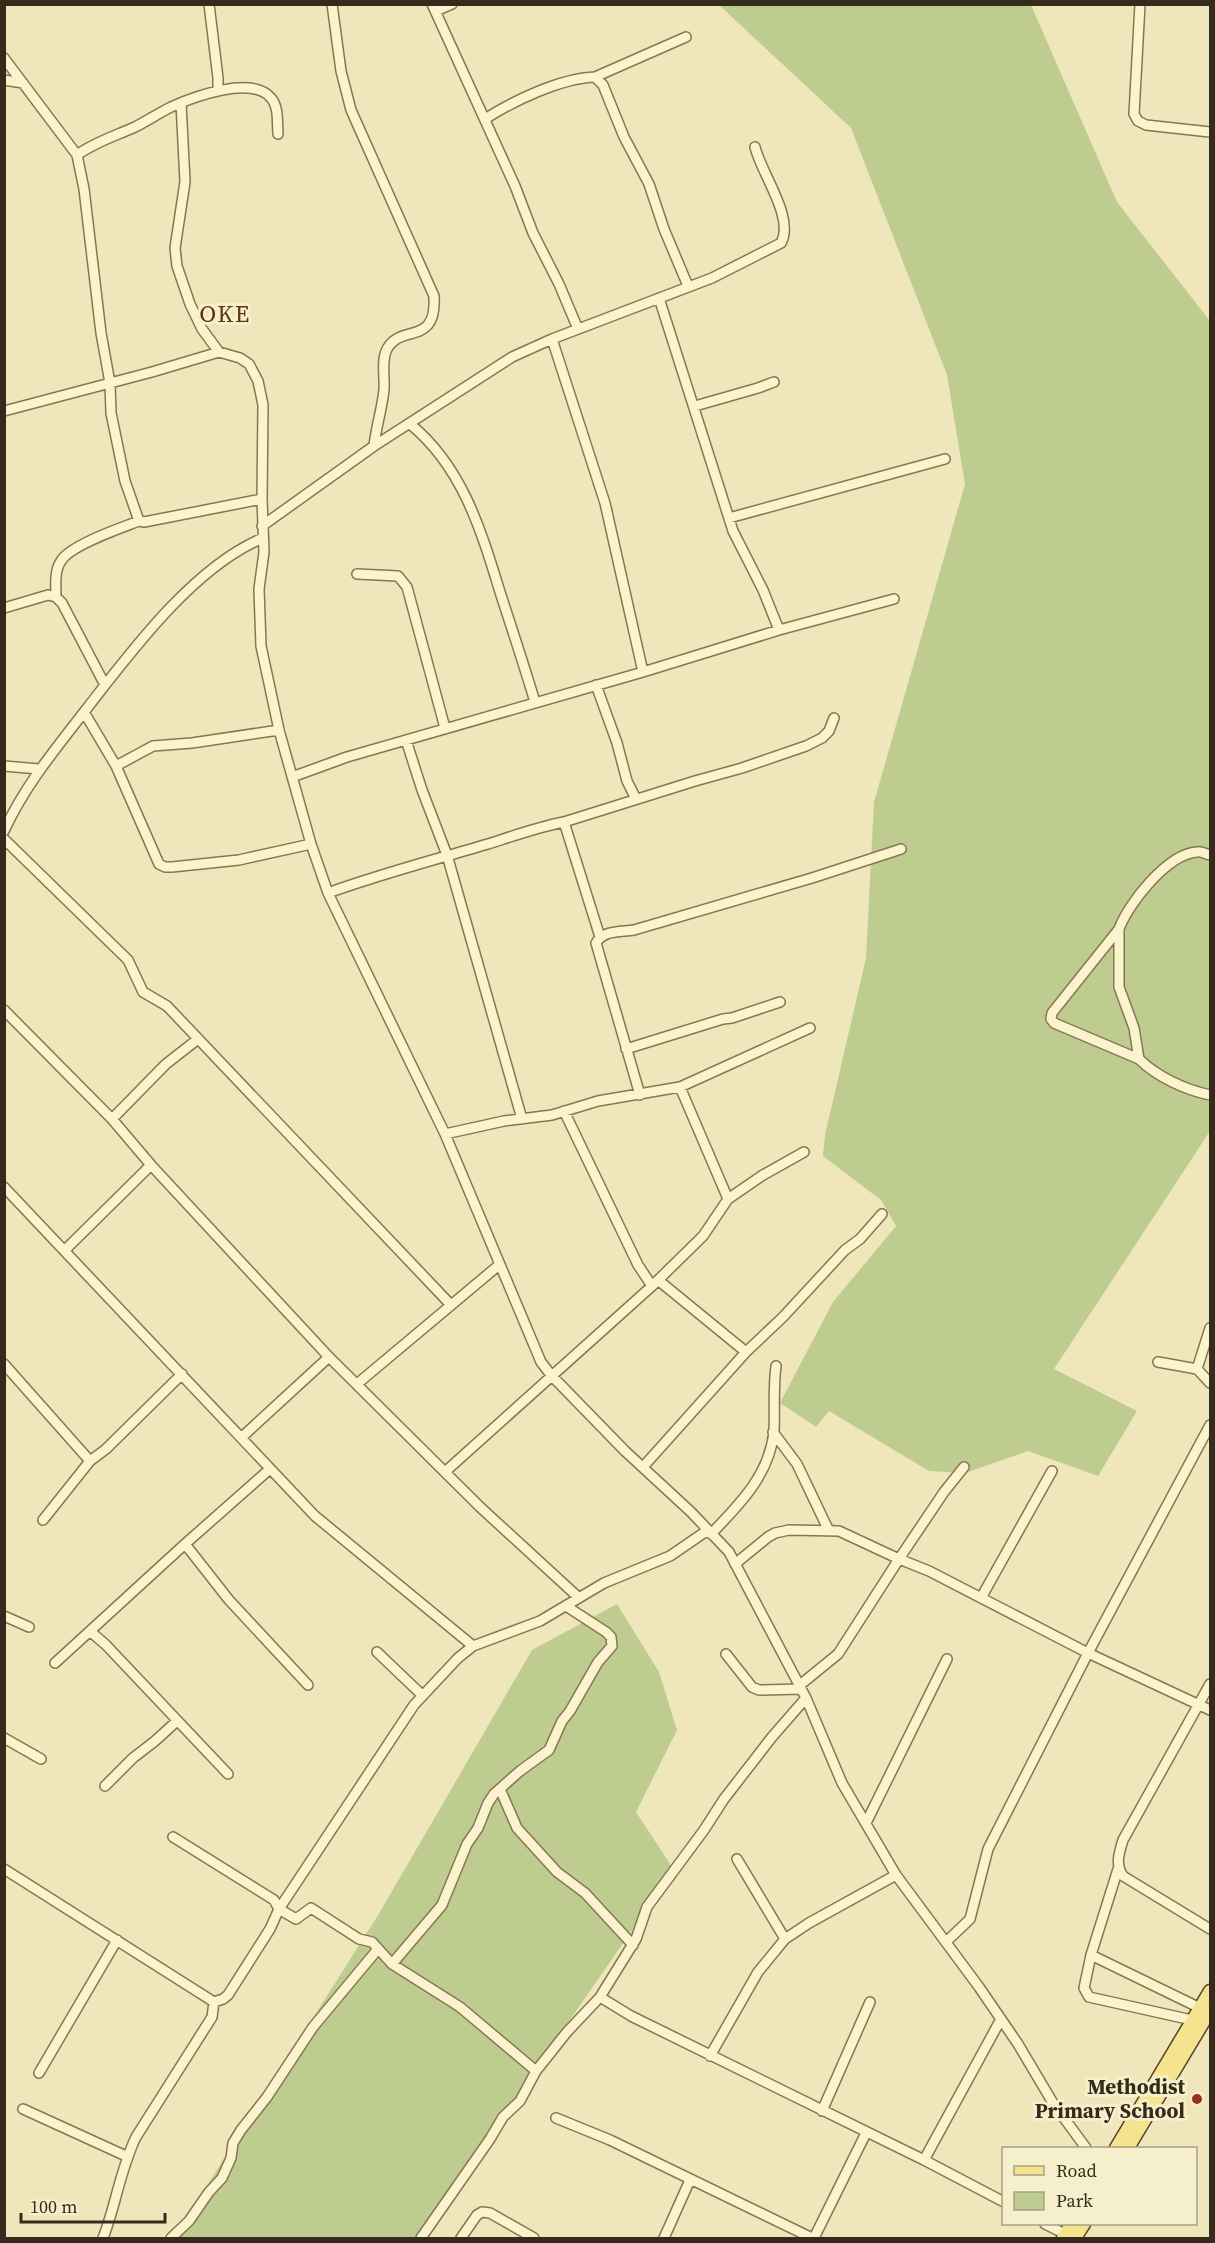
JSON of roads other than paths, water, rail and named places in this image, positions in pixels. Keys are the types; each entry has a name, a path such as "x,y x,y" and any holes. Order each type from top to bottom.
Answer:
{"main road":[{"path":"1129,2147 1205,2010 1210,1991"},
{"path":"1117,2147 1192,2020 1205,2010"},
{"path":"1068,2234 1081,2225"}],"street":[{"path":"209,4 218,91"},
{"path":"332,4 341,71 351,110 434,296 435,310 432,321 424,328 393,341 387,348 384,358 384,392 374,446"},
{"path":"452,4 434,8 578,329"},
{"path":"1140,4 1134,114 1138,121 1146,124 1210,132"},
{"path":"484,119 532,95 574,80 594,77 686,37"},
{"path":"4,58 77,155 84,189 101,333 110,383 111,413 125,481 139,520"},
{"path":"594,77 603,85 624,137 649,184 664,230 688,286"},
{"path":"4,80 23,83"},
{"path":"77,155 181,103 232,88 250,88 263,92 272,99 277,111 278,134"},
{"path":"181,103 185,182 175,248 177,266 202,329 219,352"},
{"path":"262,526 374,446 512,357 552,339 712,278 764,254 781,243 786,236 784,221 755,147"},
{"path":"659,298 737,542 763,590 779,630"},
{"path":"552,339 605,502 643,672"},
{"path":"4,411 219,352 240,358 249,364 258,381 263,405 262,526 264,552 259,589 261,646 279,730 311,844 328,893 445,1134 541,1362 551,1375 642,1467 729,1552 802,1691 842,1783 896,1875 1001,2019 1053,2103 1085,2147"},
{"path":"695,406 774,382"},
{"path":"410,424 439,452 458,481 478,522 535,702"},
{"path":"729,518 945,459"},
{"path":"56,597 58,568 60,561 69,551 139,520 144,522 262,499"},
{"path":"4,831 16,806 39,769 150,629 217,564 239,549 263,538"},
{"path":"357,574 398,576 406,587 445,728"},
{"path":"4,608 48,595 56,597 62,603 105,685"},
{"path":"292,777 347,757 445,728 643,672 779,630 894,599"},
{"path":"596,685 617,743 627,781 636,799"},
{"path":"84,712 116,766 159,864 165,867 239,860 311,844"},
{"path":"328,893 380,874 538,827 564,822 742,768 806,746 822,738 829,730 834,718"},
{"path":"116,766 153,746 192,743 279,730"},
{"path":"406,740 447,855 522,1119"},
{"path":"4,766 39,769"},
{"path":"564,822 600,937"},
{"path":"4,839 128,960 143,992 167,1006 452,1305"},
{"path":"640,1095 596,943 600,937 634,930 812,878 901,849"},
{"path":"1210,855 1194,852 1163,870 1135,902 1119,929 1052,1013 1051,1019 1054,1023 1139,1059 1145,1065 1195,1092 1210,1095"},
{"path":"1119,929 1119,987 1134,1028 1139,1059"},
{"path":"626,1049 780,1002"},
{"path":"4,1010 112,1119 151,1165 329,1357 480,1507 578,1597"},
{"path":"445,1134 564,1111 598,1101 680,1087 810,1028"},
{"path":"112,1119 166,1064 198,1039"},
{"path":"680,1087 728,1198"},
{"path":"564,1111 638,1265 655,1283 746,1352"},
{"path":"446,1471 655,1283 703,1236 728,1198 804,1152"},
{"path":"65,1250 151,1165"},
{"path":"4,1187 315,1516 473,1646"},
{"path":"642,1467 746,1352 783,1317 845,1250 861,1239 882,1214"},
{"path":"357,1384 499,1265"},
{"path":"1197,1369 1210,1328"},
{"path":"242,1437 329,1357"},
{"path":"1158,1362 1197,1369 1210,1383"},
{"path":"4,1364 90,1461"},
{"path":"214,2002 228,1995 270,1929 279,1909 422,1695 458,1658 473,1646 540,1621 603,1583 670,1556 710,1532 738,1507 761,1475 771,1448 774,1432 776,1366"},
{"path":"43,1520 90,1461 106,1449 182,1374"},
{"path":"946,1942 970,1919 988,1849 1088,1653 1210,1425"},
{"path":"774,1432 801,1470 828,1529"},
{"path":"421,2238 490,2139 502,2117 520,2101 536,2071 567,2032 600,1997 633,1945 647,1906 772,1737 802,1691 838,1654 944,1492 964,1467"},
{"path":"55,1663 270,1469"},
{"path":"981,1598 1052,1471"},
{"path":"735,1564 775,1533 789,1530 839,1531 929,1571 1088,1653 1210,1710"},
{"path":"185,1544 197,1563 229,1600 308,1685"},
{"path":"392,1964 442,1905 467,1844 478,1828 488,1803 524,1767 549,1750 562,1721 598,1662 612,1646 611,1637 606,1632 566,1606"},
{"path":"4,1616 29,1627"},
{"path":"91,1632 228,1774"},
{"path":"377,1652 422,1695"},
{"path":"726,1654 752,1687 759,1690 802,1691"},
{"path":"866,1823 947,1659"},
{"path":"1192,2020 1089,1997 1084,1988 1091,1954 1118,1869 1118,1856 1123,1840 1210,1684"},
{"path":"105,1786 133,1758 177,1721"},
{"path":"4,1738 41,1760"},
{"path":"500,1789 517,1828 557,1872 585,1893 633,1945"},
{"path":"173,1837 273,1900 279,1909 296,1919 311,1908 359,1939 372,1942 392,1964 460,2007 536,2071"},
{"path":"737,1859 785,1939"},
{"path":"4,1869 214,2002"},
{"path":"1118,1869 1123,1876 1210,1929"},
{"path":"710,2056 758,1972 785,1939 809,1923 896,1875"},
{"path":"39,2073 117,1940"},
{"path":"171,2238 189,2221 222,2178 231,2158 233,2143 241,2130 267,2097 307,2037 378,1949"},
{"path":"1091,1954 1205,2010"},
{"path":"600,1997 631,2016 924,2160 1002,2201"},
{"path":"103,2238 113,2211 126,2156 212,2017 214,2002"},
{"path":"822,2111 870,2002"},
{"path":"924,2160 1001,2019"},
{"path":"23,2109 126,2156"},
{"path":"556,2118 610,2140 813,2238 866,2133"},
{"path":"664,2238 690,2180"},
{"path":"461,2238 477,2215 482,2212 490,2213 534,2238"},
{"path":"1049,2225 1068,2234"}],"place":[{"name":"Methodist Primary School","path":"1197,2099"}],"district":[{"name":"OKE","path":"225,314"}]}
